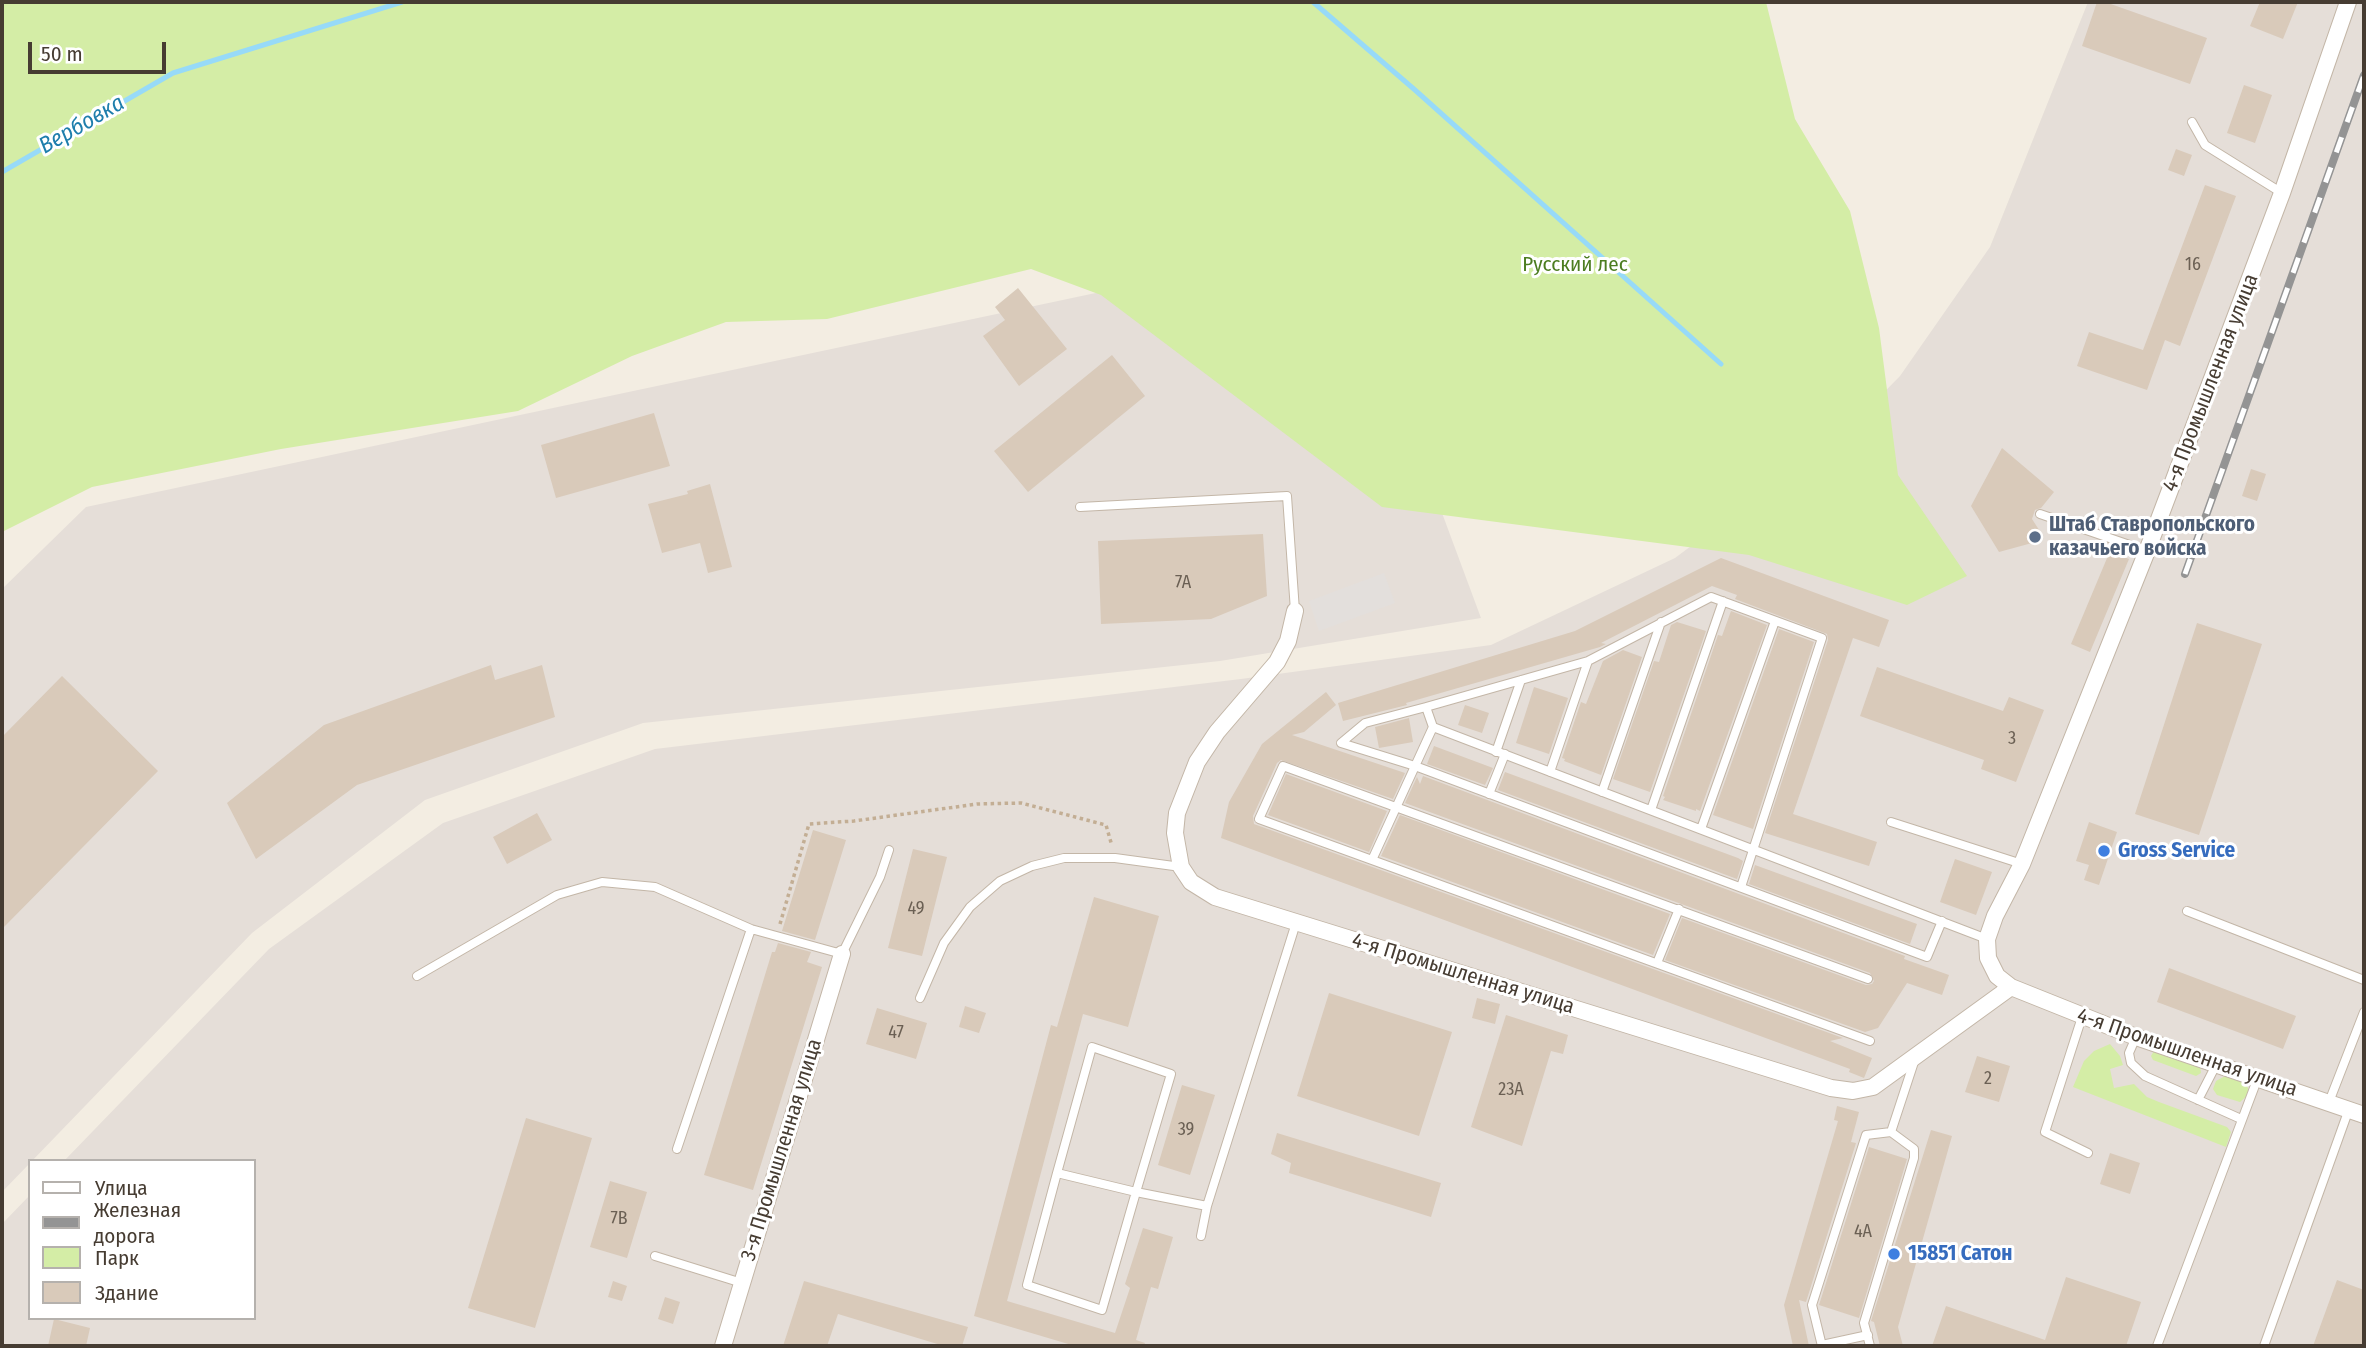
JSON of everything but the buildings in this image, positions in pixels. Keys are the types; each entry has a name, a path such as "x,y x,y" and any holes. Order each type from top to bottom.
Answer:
{"street":[{"name":"4-я Промышленная улица","path":"2348,2 2282,193 2147,551 2021,864 1995,916 1987,939 1988,958 1997,976 2011,988 2136,1037 2357,1112"},
{"path":"1181,867 1175,833 1177,813 1198,762 1217,732 1277,662 1288,640 1295,611"},
{"name":"4-я Промышленная улица","path":"1181,867 1191,881 1215,897 1831,1088 1853,1091 1873,1087 2011,988"},
{"name":"3-я Промышленная улица","path":"723,1346 842,954"}],"lane":[{"path":"2192,122 2205,145 2282,193"},
{"path":"1080,508 1287,496 1295,611"},
{"path":"2040,514 2147,551"},
{"path":"1741,887 1822,638 1723,601 1711,597 1588,661 1366,723 1341,743 1415,766 1927,957 1942,921"},
{"path":"1651,810 1723,601"},
{"path":"1701,829 1775,621"},
{"path":"1602,792 1661,622"},
{"path":"1550,772 1588,661"},
{"path":"1489,794 1521,680"},
{"path":"1372,860 1433,727 1426,707"},
{"path":"1433,727 1987,939"},
{"path":"1868,979 1283,766 1259,819 1870,1041"},
{"path":"1891,822 2021,864"},
{"path":"417,976 557,895 602,882 655,887 751,929 842,954 880,877 890,850"},
{"path":"920,998 944,943 970,908 1000,881 1032,866 1064,858 1115,858 1181,867"},
{"path":"1657,963 1679,909"},
{"path":"2187,911 2364,980"},
{"path":"1202,1236 1207,1206 1296,923"},
{"path":"677,1149 751,929"},
{"path":"2329,1102 2364,1012"},
{"path":"2082,1017 2045,1132 2088,1153"},
{"path":"2136,1037 2129,1053 2131,1063 2145,1076 2241,1119"},
{"path":"1092,1047 1171,1074 1136,1192 1101,1310 1027,1285 1092,1047"},
{"path":"1891,1132 1916,1056"},
{"path":"2198,1100 2216,1065"},
{"path":"2157,1346 2257,1080"},
{"path":"2264,1346 2357,1112"},
{"path":"1868,1335 1822,1346 1811,1305 1866,1135 1891,1132 1914,1149 1914,1158 1864,1323 1868,1335 1870,1346"},
{"path":"1056,1173 1207,1206"},
{"path":"655,1256 742,1283"}],"path":[{"path":"777,936 809,824 854,821 977,804 1021,803 1106,825 1115,858"}],"shaded area":[{"path":"2088,2 2364,2 2364,1346 2,1346 2,1224 28,1197 28,1320 256,1320 256,1159 66,1159 269,949 443,823 655,749 1241,679 1491,645 1675,558 1849,428 1900,376 1990,247"},
{"path":"1341,241 1481,618 1220,661 643,723 425,800 252,933 34,1159 28,1159 28,1165 2,1192 2,589 86,507"},
{"path":"1384,573 1395,603 1319,631 1309,601"}],"green space":[{"name":"Русский лес","path":"2,2 1766,2 1795,119 1850,211 1879,328 1898,475 1967,576 1907,605 1749,555 1382,507 1101,295 1031,269 827,319 726,322 632,356 518,411 281,449 92,487 2,532"},
{"path":"2110,1044 2120,1056 2123,1065 2110,1069 2114,1088 2134,1084 2147,1097 2227,1127 2231,1132 2226,1147 2073,1087 2084,1061 2094,1051"},
{"path":"2154,1051 2200,1065 2201,1073 2196,1076 2153,1060 2151,1056"},
{"path":"2227,1075 2245,1083 2248,1088 2248,1095 2240,1102 2217,1095 2213,1089 2216,1081"}],"waterway":[{"name":"Вербовка","path":"2,172 173,73 402,2"},
{"path":"1313,2 1721,364"}],"railway":[{"path":"2185,574 2364,75"}],"place":[{"name":"Штаб Ставропольского казачьего войска","path":"2035,537"},
{"name":"Gross Service","path":"2104,851"},
{"name":"15851 Сатон","path":"1894,1254"}]}
